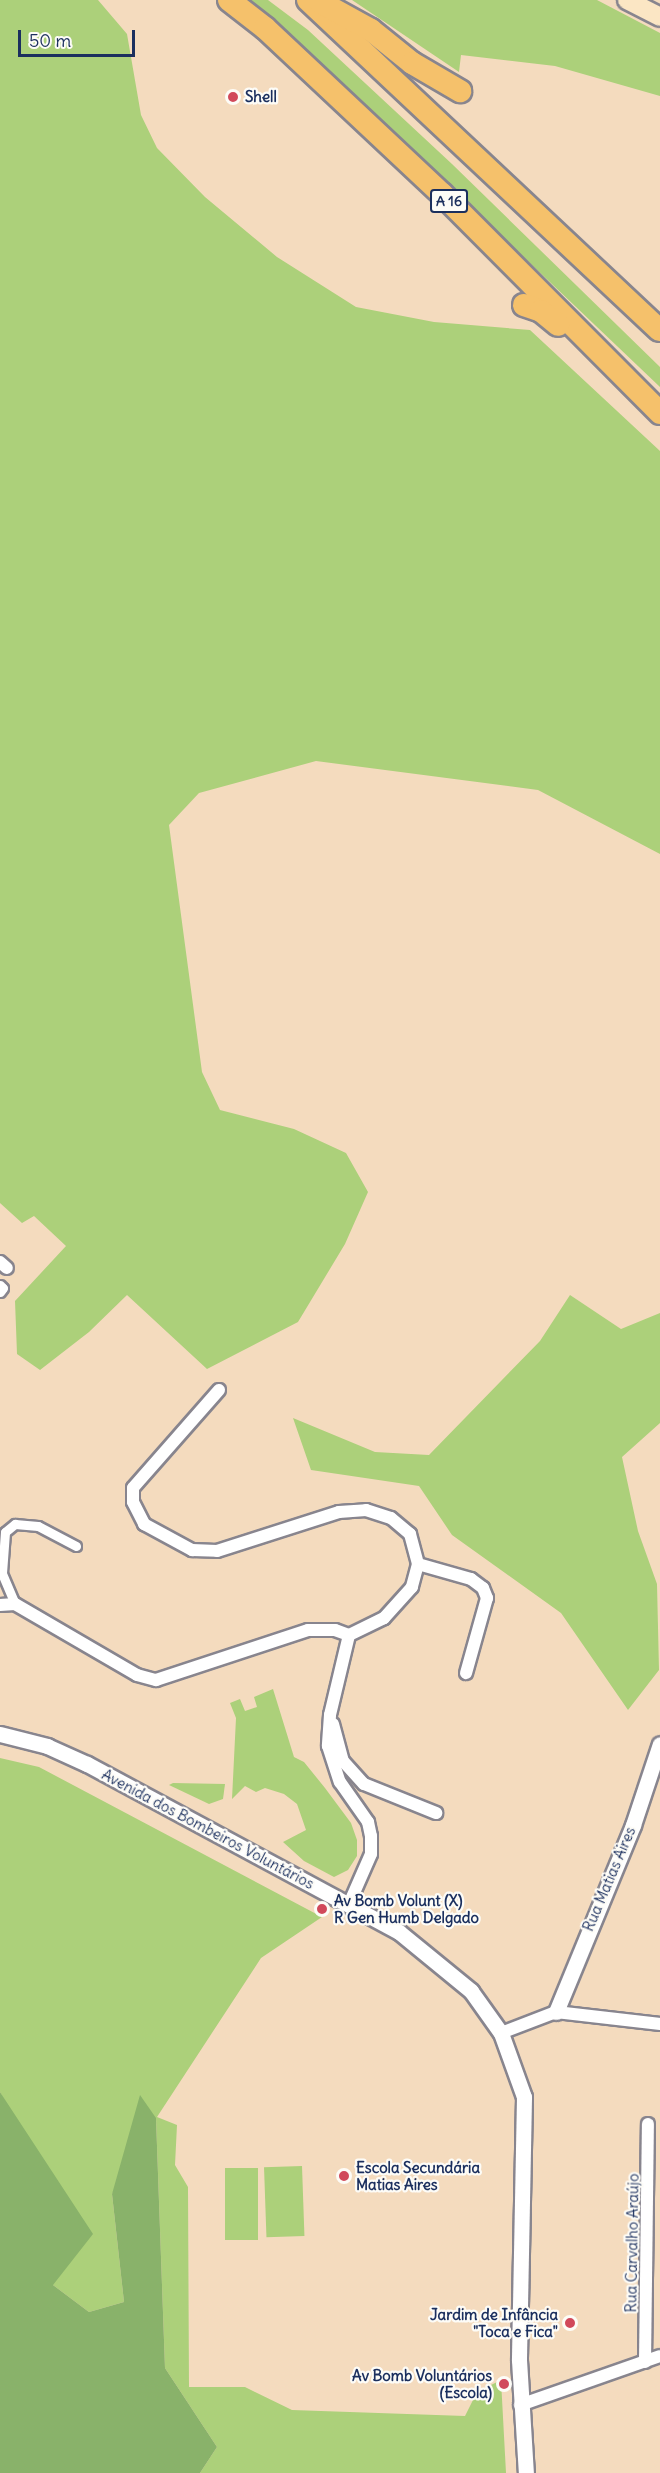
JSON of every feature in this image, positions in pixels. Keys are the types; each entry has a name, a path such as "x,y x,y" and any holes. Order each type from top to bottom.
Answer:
{"highway":[{"name":"A 16","path":"229,0 265,28 442,194 660,414"},
{"path":"310,0 332,6 371,30 412,63 460,91"},
{"path":"310,0 660,330"},
{"path":"524,305 541,311 660,414"}],"main road":[{"path":"627,0 660,17"}],"street":[{"path":"0,1285 3,1288 0,1292"},
{"path":"0,1605 15,1604 137,1675 156,1680 308,1630 335,1630 349,1635 384,1618 403,1601 412,1587 418,1564 410,1534 391,1518 366,1509 339,1512 217,1551 192,1550 144,1524 133,1503 133,1488 219,1390"},
{"path":"15,1604 2,1573 2,1530 15,1524 38,1526 76,1546"},
{"path":"418,1564 471,1579 483,1588 487,1598 466,1672"},
{"path":"349,1635 330,1715 328,1746 332,1765 368,1822 371,1836 371,1854 349,1904"},
{"path":"330,1715 344,1761 364,1784 435,1813"},
{"name":"Avenida dos Bombeiros Voluntários","path":"0,1734 48,1746 87,1764 349,1904 434,1957 471,1991 501,2032 524,2097 520,2405 526,2473"},
{"name":"Rua Matias Aires","path":"556,2012 633,1825 660,1744"},
{"path":"501,2032 556,2012 660,2024"},
{"name":"Rua Carvalho Araújo","path":"645,2362 648,2124"},
{"path":"520,2405 660,2356"}],"green space":[{"path":"0,0 98,0 127,34 141,115 157,148 205,197 277,257 356,307 434,322 530,330 660,451 660,854 538,790 316,761 199,793 169,825 202,1072 220,1110 294,1129 346,1153 368,1192 345,1244 298,1322 207,1369 127,1295 89,1332 40,1370 17,1354 15,1301 66,1246 34,1216 22,1223 0,1203"},
{"path":"245,0 268,0 308,30 452,164 660,367 660,387 300,44"},
{"path":"352,0 597,0 660,33 660,96 555,66 461,55 459,72"},
{"path":"570,1295 621,1329 660,1313 660,1423 622,1457 638,1531 657,1584 659,1670 628,1710 561,1613 452,1535 419,1486 311,1470 293,1418 375,1452 429,1455 540,1341"},
{"path":"273,1689 294,1757 304,1762 325,1788 351,1823 357,1840 357,1856 348,1870 334,1877 304,1861 283,1842 306,1830 297,1804 284,1794 265,1788 256,1792 245,1786 232,1799 236,1718 230,1703 240,1699 245,1711 257,1707 254,1697"},
{"path":"0,1758 39,1767 322,1917 261,1958 157,2117 177,2125 175,2165 188,2187 189,2387 245,2387 292,2410 465,2416 477,2392 501,2380 506,2473 200,2473 217,2447 165,2368 156,2118 112,2194 124,2302 89,2312 53,2285 15,2121 0,2092"},
{"path":"173,1783 225,1784 223,1799 209,1804 169,1785"},
{"path":"0,2092 93,2234 53,2285 89,2312 124,2302 112,2194 140,2095 156,2118 165,2368 217,2447 200,2473 0,2473"},
{"path":"302,2166 304,2236 266,2237 264,2167"},
{"path":"225,2168 258,2168 258,2240 225,2240"}],"place":[{"name":"Shell","path":"233,97"},
{"name":"Av Bomb Volunt (X) R Gen Humb Delgado","path":"322,1909"},
{"name":"Escola Secundária Matias Aires","path":"344,2176"},
{"name":"Jardim de Infância \"Toca e Fica\"","path":"570,2323"},
{"name":"Av Bomb Voluntários (Escola)","path":"504,2384"}]}
